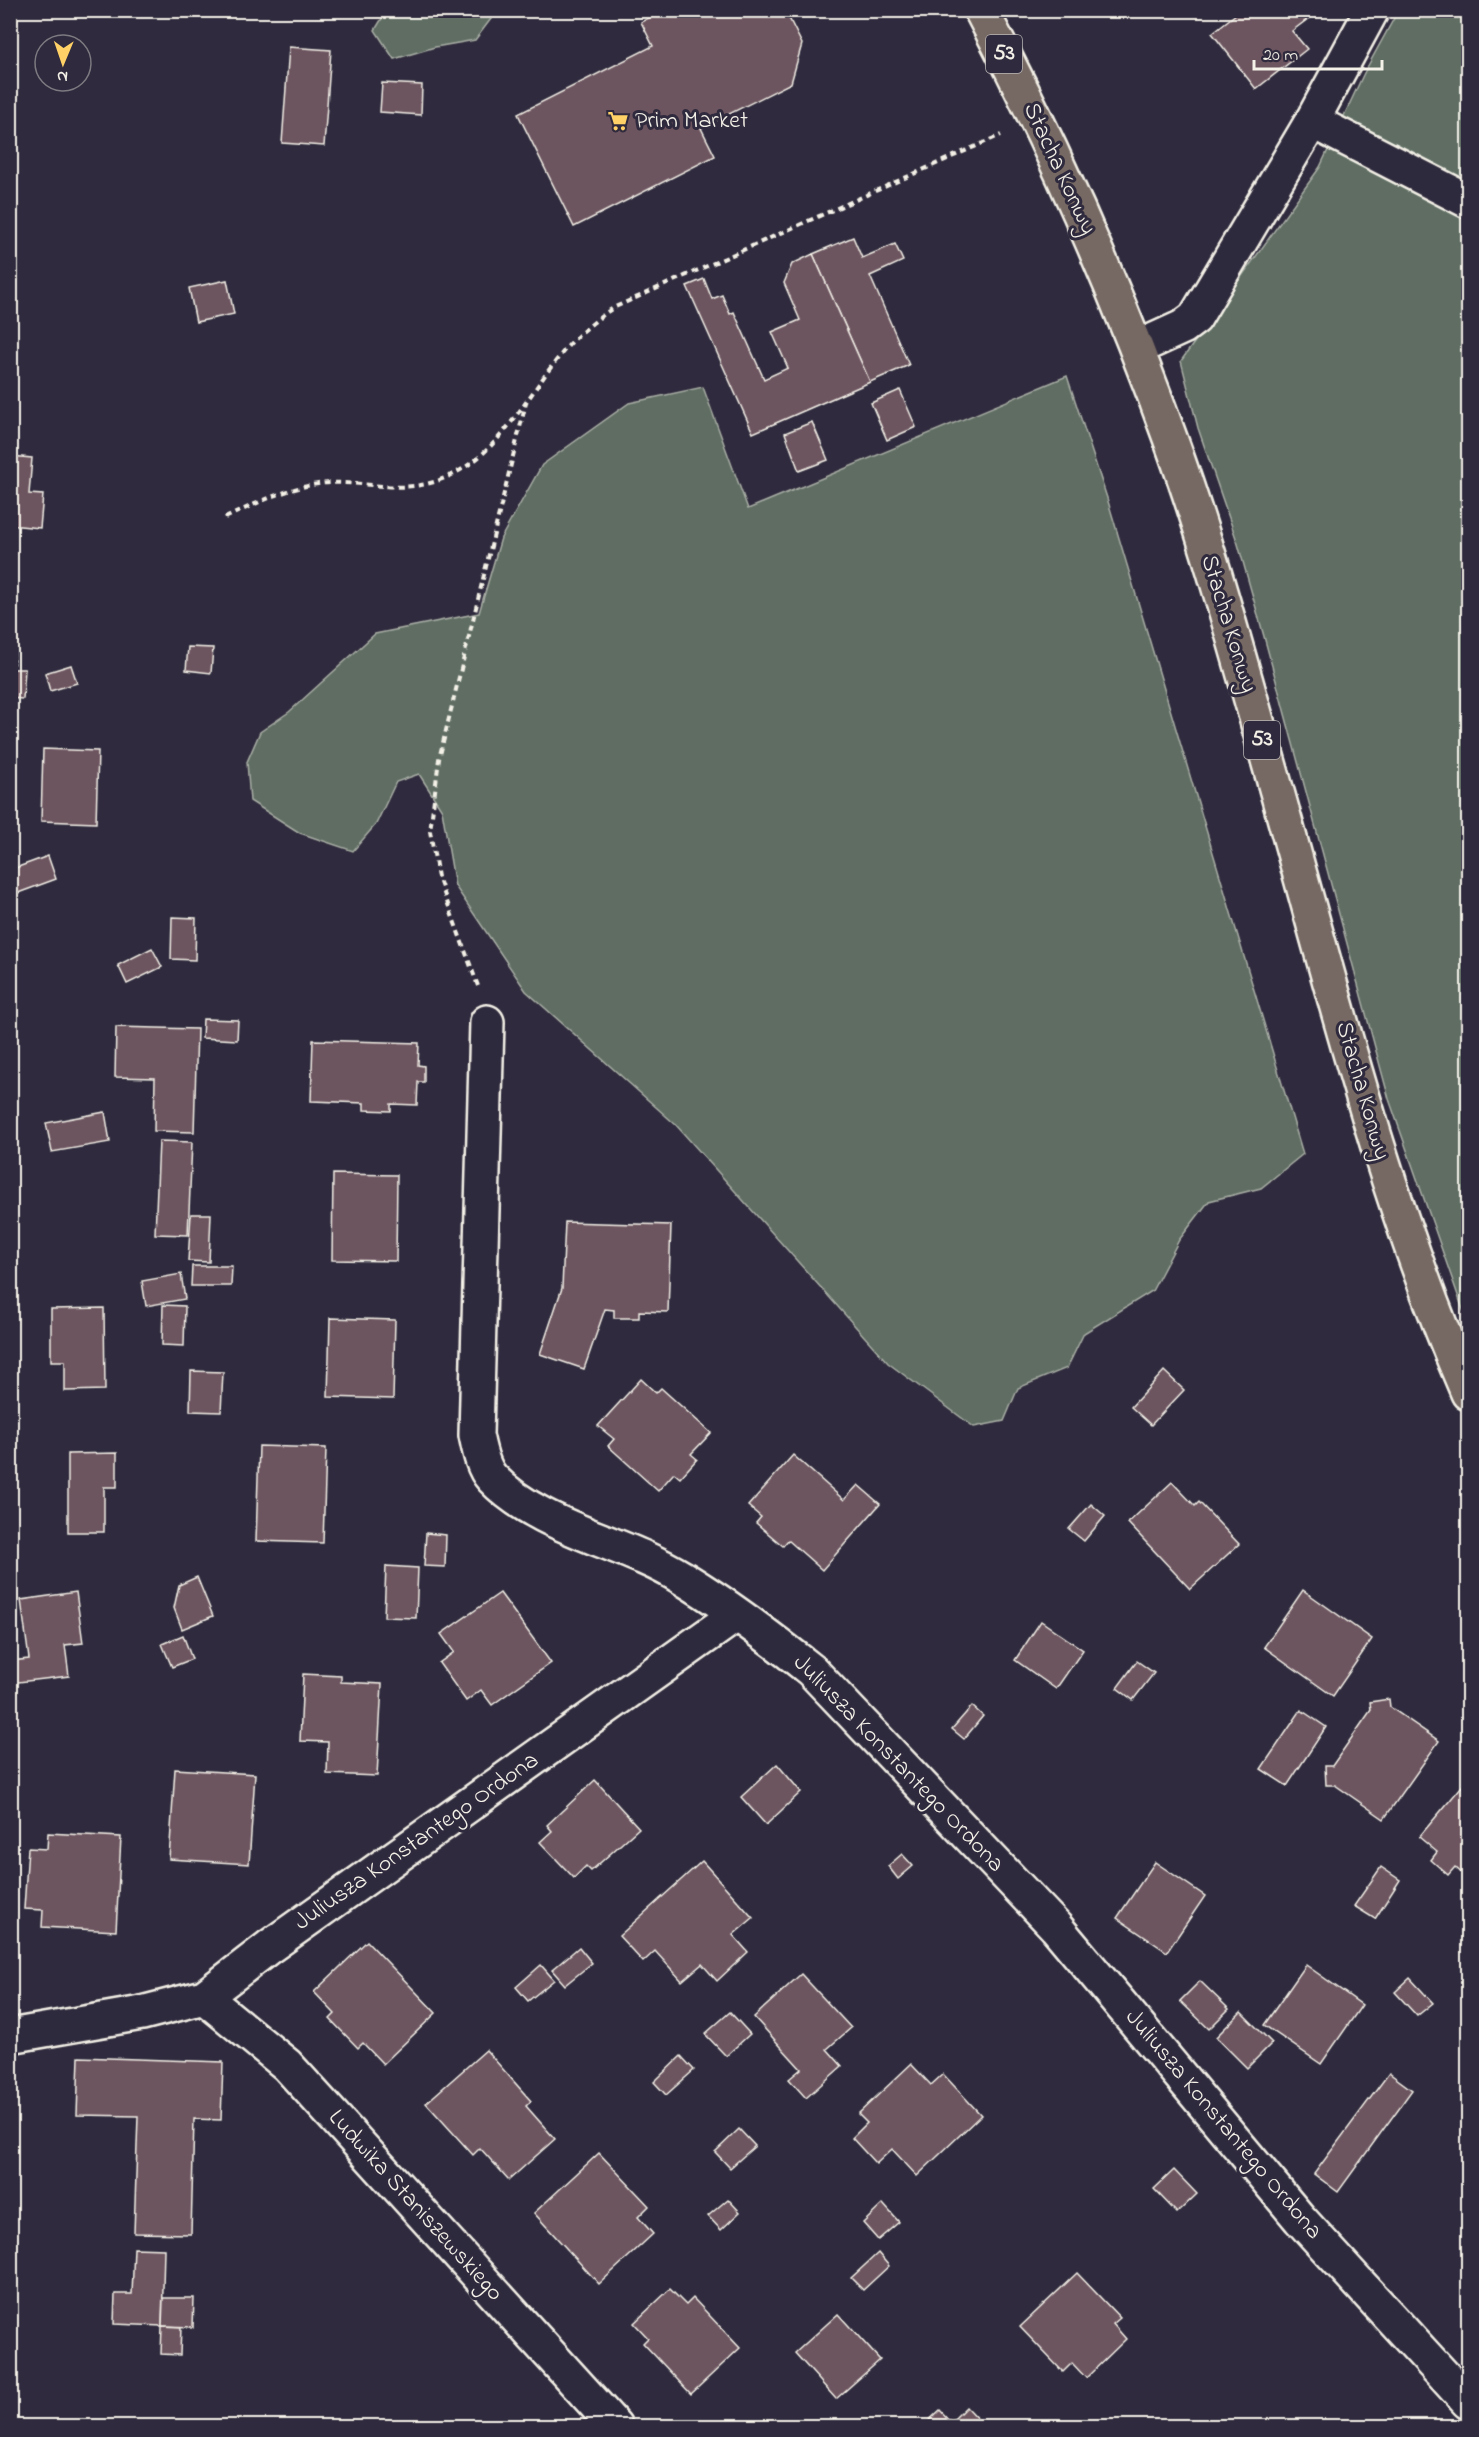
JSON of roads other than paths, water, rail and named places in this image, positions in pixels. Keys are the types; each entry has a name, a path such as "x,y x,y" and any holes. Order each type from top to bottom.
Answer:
{"main road":[{"name":"Stacha Konwy","path":"981,10 1037,119 1087,228 1137,348 1175,452 1208,557 1370,1124 1403,1225 1468,1393"}],"street":[{"path":"1137,348 1183,327 1195,318 1312,121 1372,10"},
{"path":"1312,121 1468,201"},
{"path":"487,1022 476,1435 480,1455 490,1476 525,1506 681,1576 736,1616"},
{"name":"Juliusza Konstantego Ordona","path":"10,2036 142,2013 204,1997 288,1933 736,1616 773,1640 811,1670 1056,1927 1300,2219 1468,2402"},
{"name":"Ludwika Staniszewskiego","path":"204,1997 287,2065 615,2427"}],"place":[{"name":"Prim Market","path":"618,121"}]}
